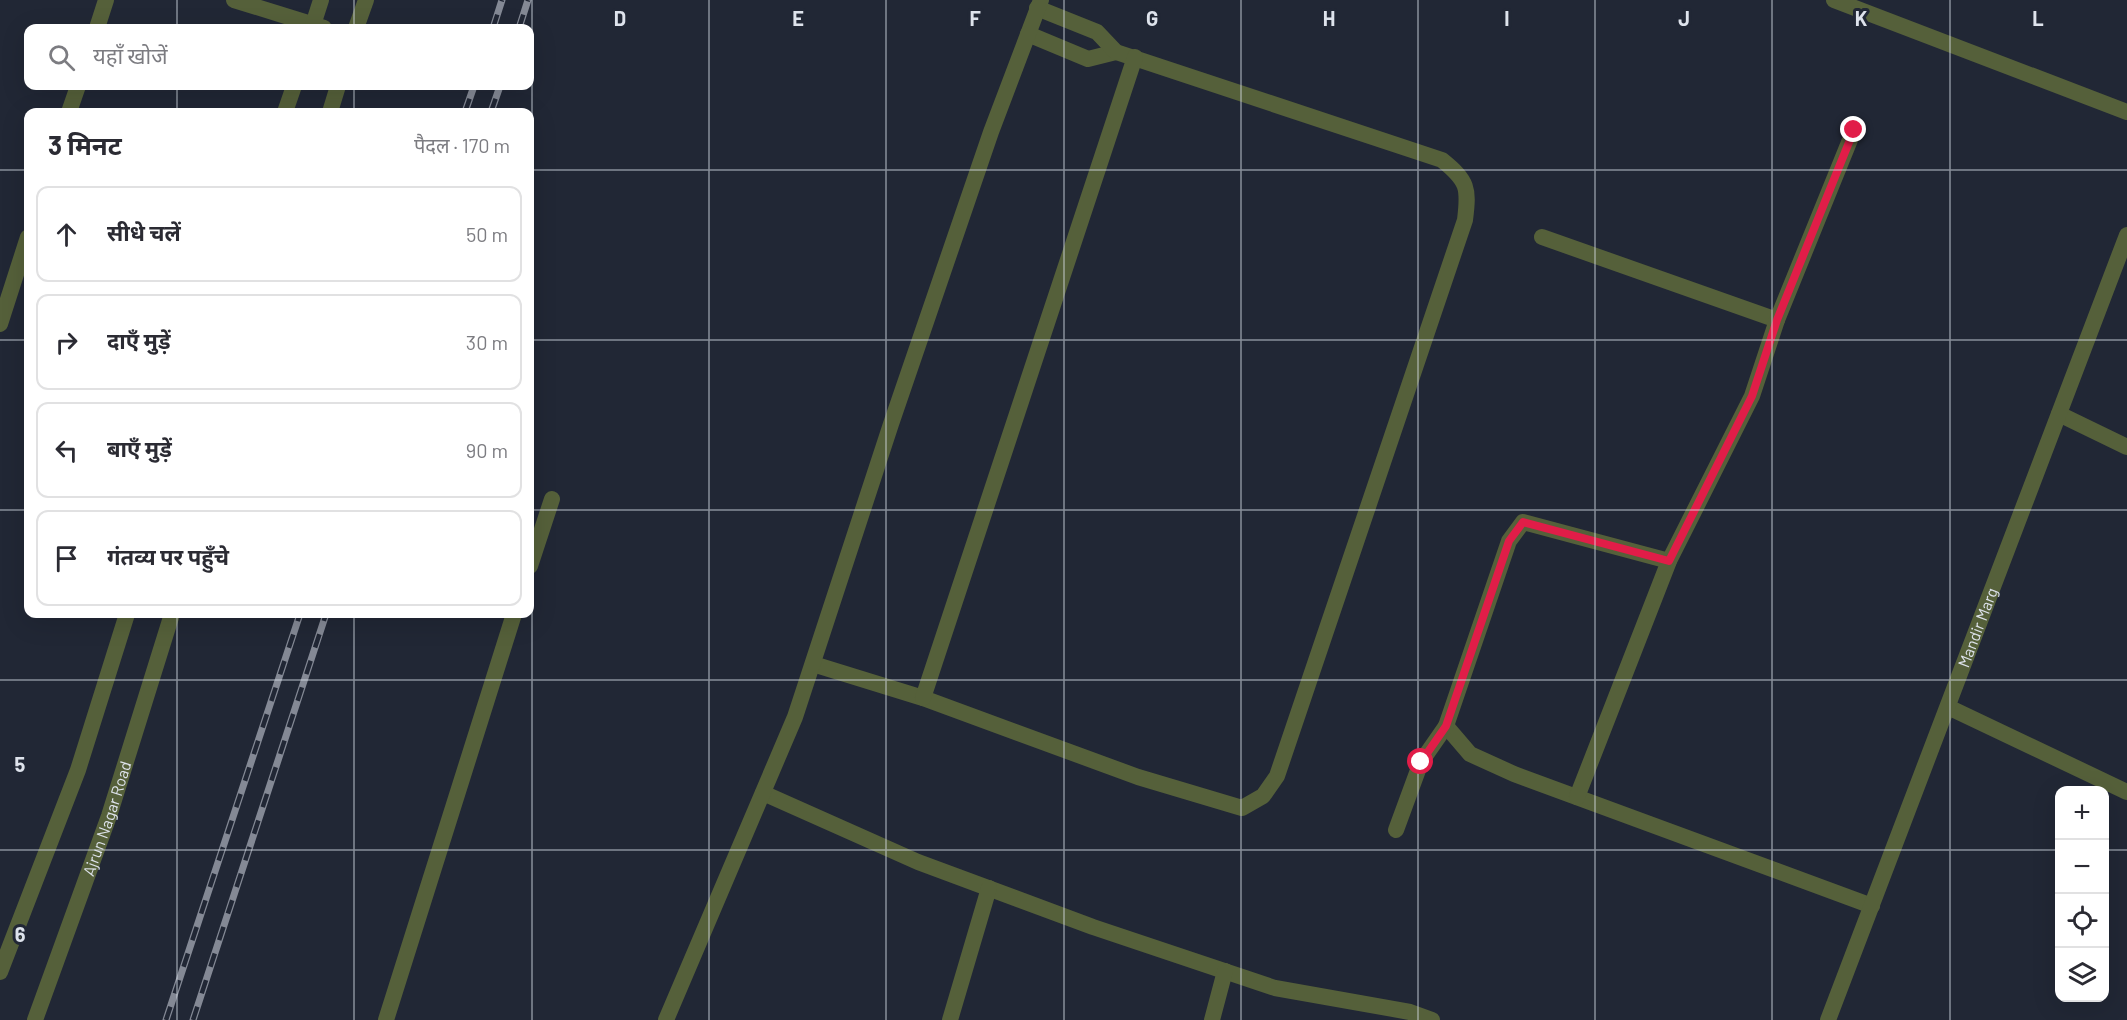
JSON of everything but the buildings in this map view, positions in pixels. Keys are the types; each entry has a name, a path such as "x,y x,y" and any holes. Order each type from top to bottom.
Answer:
{"street":[{"path":"98,24 106,0"},
{"path":"234,0 307,24"},
{"path":"317,24 321,0"},
{"path":"357,24 366,0"},
{"path":"1834,0 2127,112"},
{"path":"666,1020 795,717 987,143 1039,4 1097,32 1116,52"},
{"path":"813,664 923,698 1138,777 1242,807 1263,796 1277,776 1462,231 1468,192 1457,173 1442,160 1135,57 1116,52 1088,59 1028,34"},
{"path":"923,698 1135,57"},
{"path":"70,108 77,90"},
{"path":"286,108 293,90"},
{"path":"331,108 337,90"},
{"path":"1576,797 1669,561 1752,396 1777,320 1854,130"},
{"name":"Mandir Marg","path":"1828,1020 2127,235"},
{"path":"1542,237 1777,320"},
{"path":"0,324 24,249"},
{"path":"2059,414 2127,447"},
{"path":"534,554 552,499"},
{"path":"1396,830 1421,762 1446,726 1509,541 1523,522 1669,561"},
{"path":"0,972 78,770 126,618"},
{"name":"Ajrun Nagar Road","path":"35,1020 109,816 171,618"},
{"path":"386,1020 513,618"},
{"path":"1948,707 2127,792"},
{"path":"1446,726 1470,754 1514,774 1872,906"},
{"path":"763,793 918,862 1093,927 1275,988 1410,1012 1432,1020"},
{"path":"950,1020 989,888"},
{"path":"1212,1020 1225,971"}],"railway":[{"path":"494,24 502,0"},
{"path":"520,24 528,0"},
{"path":"466,108 473,90"},
{"path":"492,108 499,90"},
{"path":"166,1020 299,618"},
{"path":"193,1020 325,618"}],"route":[{"path":"1421,762 1446,726 1509,541 1523,522 1669,561 1752,396 1777,320 1854,130"}]}
